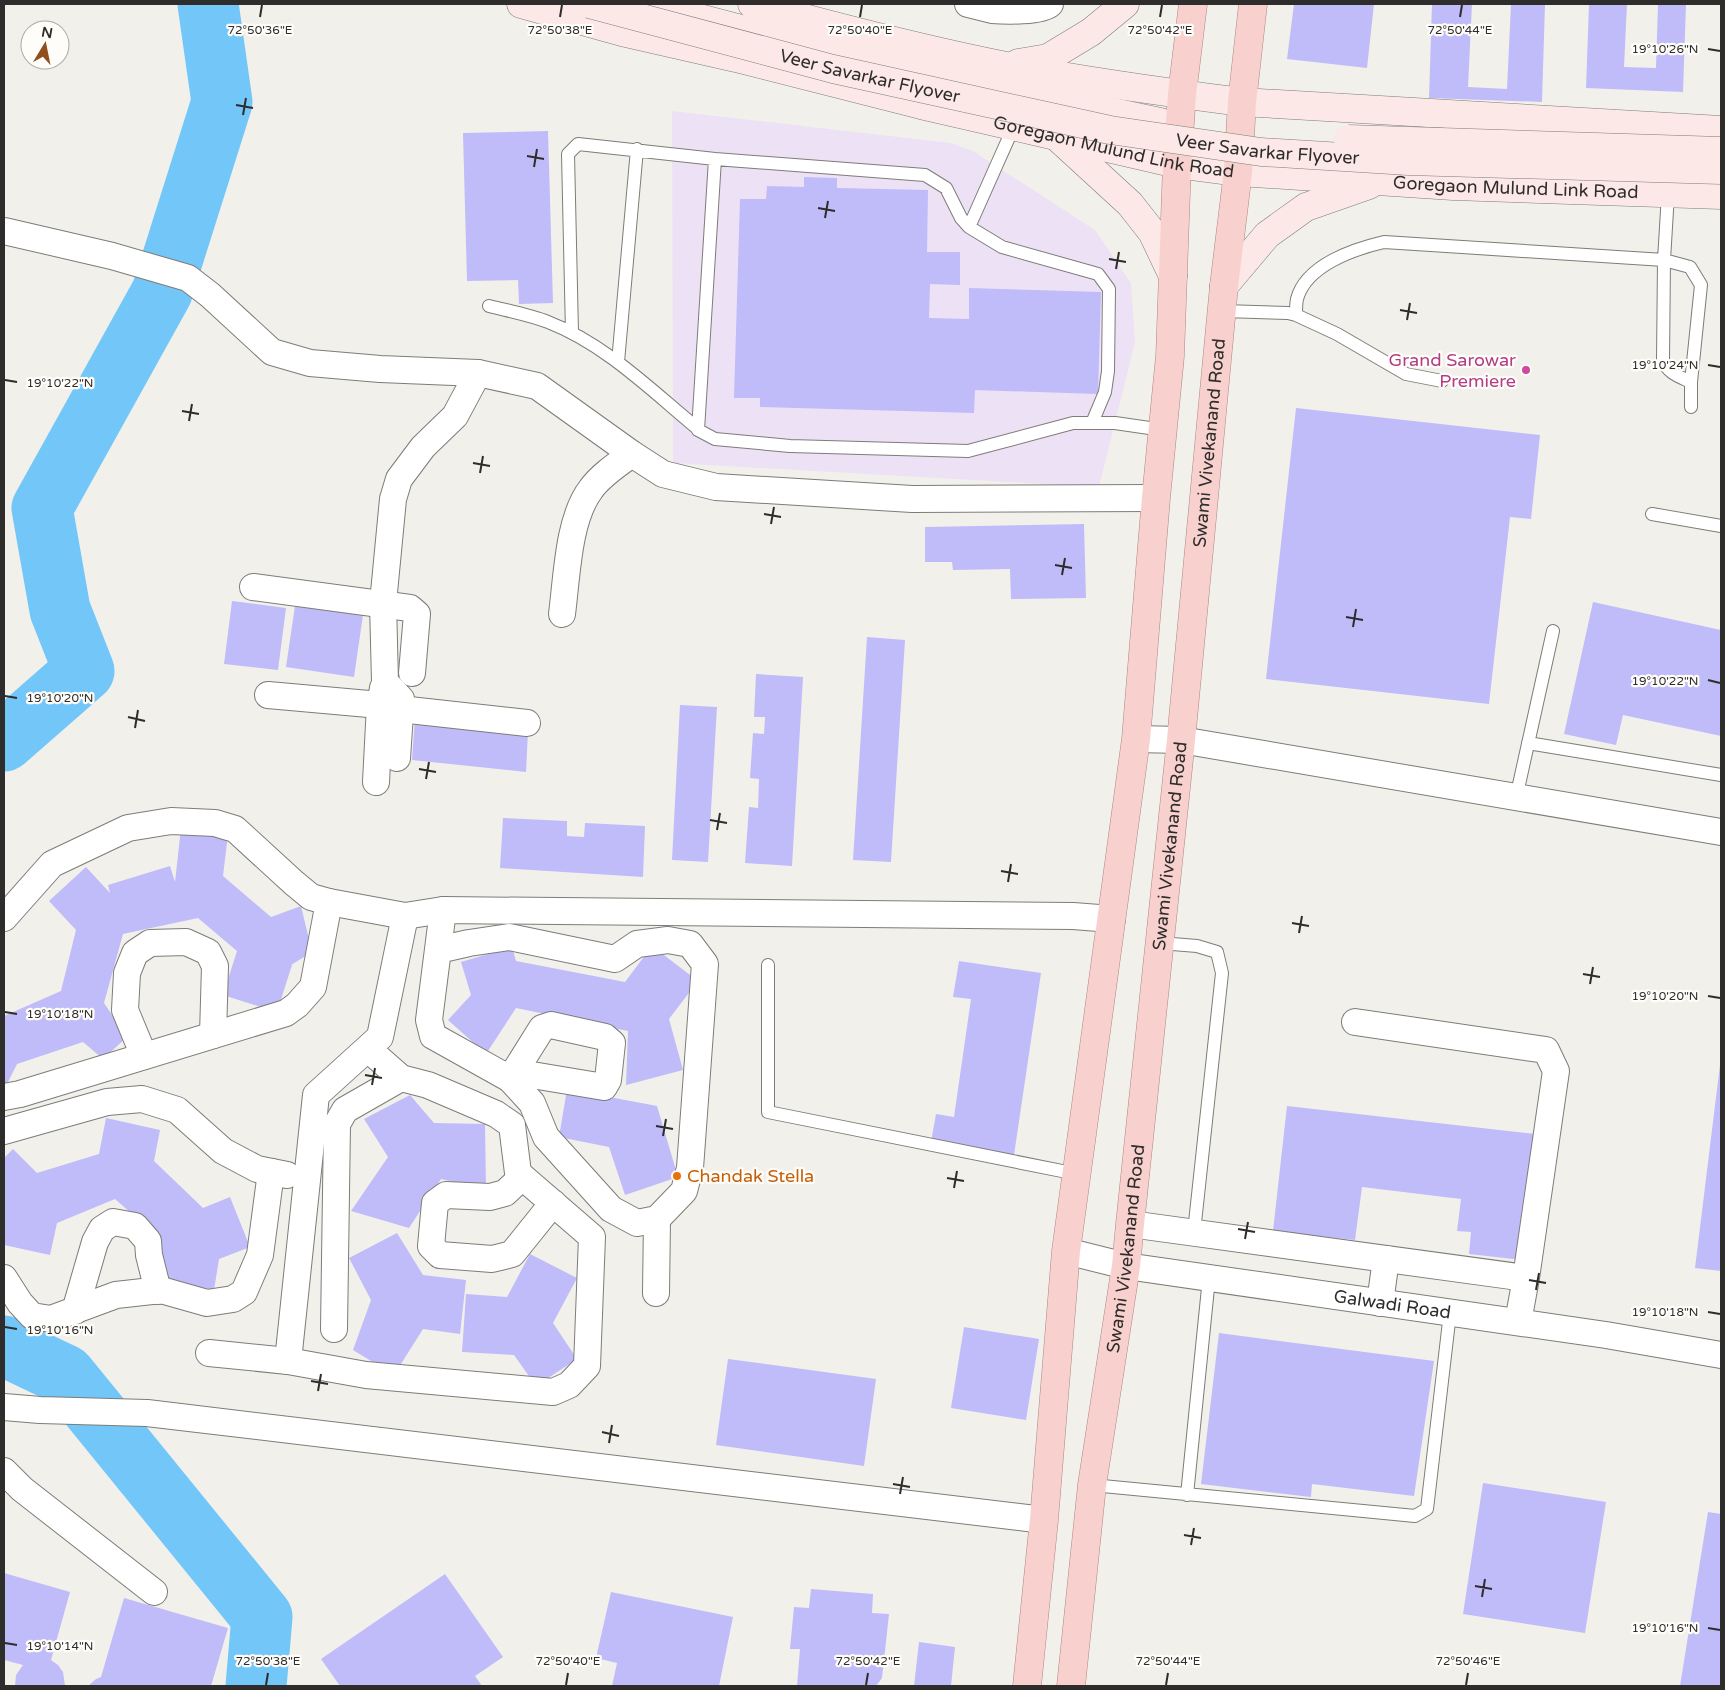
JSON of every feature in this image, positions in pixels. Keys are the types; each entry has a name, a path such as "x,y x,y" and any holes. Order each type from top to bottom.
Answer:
{"main road":[{"name":"Goregaon Mulund Link Road","path":"521,4 622,32 1177,164 1238,172 1453,186 1721,196"},
{"name":"Veer Savarkar Flyover","path":"588,4 833,69 1100,128 1138,134 1261,152 1408,161 1721,170"},
{"name":"Veer Savarkar Flyover","path":"646,4 768,36 896,66 1142,119 1176,124 1274,137 1721,151"},
{"path":"752,4 845,29 1007,66 1242,102 1721,130"},
{"path":"1027,1686 1044,1520 1066,1251 1136,739 1170,356 1177,164 1182,94 1192,4"},
{"name":"Swami Vivekanand Road","path":"1072,1686 1092,1486 1126,1266 1181,740 1253,4"},
{"path":"1007,66 1048,58 1091,32 1122,5"},
{"path":"1057,136 1130,204 1152,232 1173,276"},
{"path":"1224,299 1267,235 1306,207 1369,185 1453,186"}],"street":[{"path":"968,4 992,10 1028,10 1043,8 1050,4"},
{"path":"4,231 112,256 188,278 210,295 272,352 310,363 380,369 478,373 537,386 663,474 716,487 912,499 1156,498"},
{"path":"397,758 388,699 383,604 393,499 399,479 423,447 455,416 478,373"},
{"path":"562,614 573,531 579,508 592,488 632,454"},
{"path":"254,587 410,608 417,614 412,673"},
{"path":"268,695 388,699 527,723"},
{"path":"376,782 388,699"},
{"path":"1136,739 1181,740 1721,832"},
{"path":"4,918 52,864 128,828 171,821 215,823 235,829 311,897 328,902 405,916 443,910 1073,916 1112,919"},
{"path":"4,1097 20,1094 286,1013 297,1005 313,987 328,902"},
{"path":"438,950 509,937 615,959 637,944 668,940 690,944 705,964 690,1168 684,1191 657,1219 638,1224 612,1209 546,1137 532,1103 512,1075 434,1036 429,1020 443,910"},
{"path":"288,1361 316,1095 380,1037 405,916"},
{"path":"144,1056 125,1010 127,973 136,953 150,943 186,942 208,952 215,966 213,1035"},
{"path":"1354,1022 1546,1050 1556,1071 1518,1322"},
{"path":"209,1353 288,1361 366,1375 553,1392 569,1385 586,1366 592,1237 518,1173 512,1125 496,1114 428,1085 401,1078 368,1049"},
{"path":"334,1329 337,1124 345,1110 401,1078"},
{"path":"4,1131 107,1102 142,1099 177,1110 223,1151 257,1169 307,1180"},
{"path":"4,1278 20,1303 32,1316 52,1319 116,1295 161,1290 207,1303 233,1299 244,1292 260,1255 271,1172"},
{"path":"522,1177 505,1193 490,1197 446,1195 435,1203 431,1246 440,1255 492,1259 512,1254 553,1203"},
{"path":"656,1293 657,1219"},
{"path":"75,1311 95,1242 102,1229 113,1222 135,1226 148,1241 149,1255 158,1291"},
{"path":"1130,1224 1526,1278"},
{"name":"Galwadi Road","path":"1066,1251 1126,1266 1606,1335 1721,1355"},
{"path":"1380,1303 1386,1259"},
{"path":"4,1407 147,1413 1044,1520"},
{"path":"4,1471 22,1489 154,1592"}],"lane":[{"path":"969,227 1014,126"},
{"path":"572,334 568,154 578,144 715,158 925,174 946,188 960,218 969,227 1002,247 1098,274 1108,289 1108,371 1106,392 1092,423"},
{"path":"618,362 637,149"},
{"path":"697,428 715,158"},
{"path":"1668,194 1664,260 1663,360 1665,366 1670,371 1691,382"},
{"path":"1296,315 1297,299 1304,284 1330,261 1361,247 1384,242 1664,260 1690,267 1701,285 1691,382 1691,407"},
{"path":"1224,299 1296,315 1337,334 1406,374 1442,381"},
{"path":"489,306 548,322 572,334 618,362 698,430 715,439 780,445 968,451 1073,424 1115,423 1163,430"},
{"path":"1652,514 1721,526"},
{"path":"1516,798 1552,631"},
{"path":"1528,743 1721,775"},
{"path":"1160,943 1197,946 1217,952 1222,972 1194,1232"},
{"path":"768,965 768,1112 1077,1174"},
{"path":"1187,1495 1209,1278"},
{"path":"1092,1486 1415,1516 1427,1509 1450,1313"}],"shaded area":[{"path":"672,111 951,143 973,151 1095,230 1131,283 1135,342 1099,487 673,463"}],"building":[{"path":"1294,4 1374,4 1367,68 1287,59"},
{"path":"1432,4 1472,4 1468,87 1507,89 1511,4 1545,4 1542,102 1429,98"},
{"path":"1589,4 1627,4 1624,67 1656,68 1658,4 1686,4 1683,92 1586,88"},
{"path":"548,131 553,303 519,304 518,280 467,281 463,133"},
{"path":"804,177 837,178 837,188 928,190 927,252 960,252 960,285 930,284 929,318 969,319 969,288 1101,292 1098,394 975,390 974,413 760,407 760,398 734,398 740,199 766,199 767,186 804,187"},
{"path":"1296,408 1540,435 1531,519 1510,517 1489,704 1266,679"},
{"path":"1084,524 1086,598 1011,599 1010,569 953,570 952,562 925,562 925,527"},
{"path":"232,601 286,608 278,670 224,664"},
{"path":"1593,602 1721,630 1721,736 1623,715 1616,745 1564,734"},
{"path":"295,606 363,615 354,677 286,667"},
{"path":"867,637 905,640 891,862 853,860"},
{"path":"756,674 803,677 792,866 745,863 749,807 758,808 759,779 750,778 753,733 764,734 765,717 754,717"},
{"path":"680,705 717,707 708,862 672,860"},
{"path":"415,718 528,732 526,772 412,760"},
{"path":"503,818 567,821 567,836 584,837 585,823 645,826 643,877 500,868"},
{"path":"181,828 228,834 223,876 271,917 301,906 312,952 291,965 277,1012 223,995 237,951 198,918 123,934 104,1003 127,1037 103,1059 83,1042 17,1064 4,1090 4,1016 61,991 76,930 49,901 86,867 110,893 108,885 170,866 175,882"},
{"path":"652,946 698,981 669,1019 683,1070 626,1085 628,1031 516,1008 486,1054 448,1020 471,995 461,962 512,947 516,961 625,982"},
{"path":"959,961 1041,973 1014,1155 931,1142 936,1114 954,1117 971,999 953,997"},
{"path":"1721,1066 1721,1271 1695,1268"},
{"path":"567,1089 657,1106 678,1177 625,1195 609,1147 559,1137"},
{"path":"410,1095 434,1123 485,1124 486,1189 441,1179 409,1228 351,1211 388,1157 364,1119"},
{"path":"1287,1106 1536,1134 1522,1260 1469,1254 1471,1232 1457,1231 1461,1199 1362,1187 1355,1240 1273,1231"},
{"path":"106,1118 160,1130 154,1161 203,1208 230,1197 250,1247 219,1259 214,1290 162,1279 162,1240 115,1199 57,1223 50,1255 4,1245 4,1158 13,1149 37,1173 99,1154"},
{"path":"397,1233 423,1275 466,1280 460,1334 423,1329 394,1375 353,1350 371,1300 349,1258"},
{"path":"530,1254 577,1278 553,1323 577,1359 536,1386 514,1355 462,1352 466,1294 507,1297"},
{"path":"964,1327 1039,1339 1026,1420 951,1408"},
{"path":"1219,1333 1434,1361 1414,1496 1312,1484 1311,1497 1201,1484"},
{"path":"728,1359 876,1379 864,1466 716,1445"},
{"path":"1483,1483 1606,1502 1585,1633 1463,1614"},
{"path":"1708,1512 1721,1514 1721,1686 1680,1686"},
{"path":"4,1573 70,1592 51,1660 63,1672 65,1686 15,1686 16,1675 23,1665 4,1660"},
{"path":"445,1574 503,1657 475,1676 482,1686 340,1686 321,1659"},
{"path":"811,1589 873,1594 872,1613 889,1614 882,1678 876,1686 797,1686 800,1649 790,1649 794,1607 809,1608"},
{"path":"611,1592 733,1617 719,1686 612,1686 617,1663 596,1658"},
{"path":"124,1598 228,1628 211,1686 88,1686 101,1677"},
{"path":"919,1642 955,1647 951,1686 914,1686"}],"waterway":[{"path":"4,741 84,671 60,610 42,508 162,292 222,102 208,4"},
{"path":"4,1346 65,1375 262,1617 256,1686"}],"place":[{"name":"Grand Sarowar Premiere","path":"1526,370"},
{"name":"Chandak Stella","path":"677,1176"}]}
